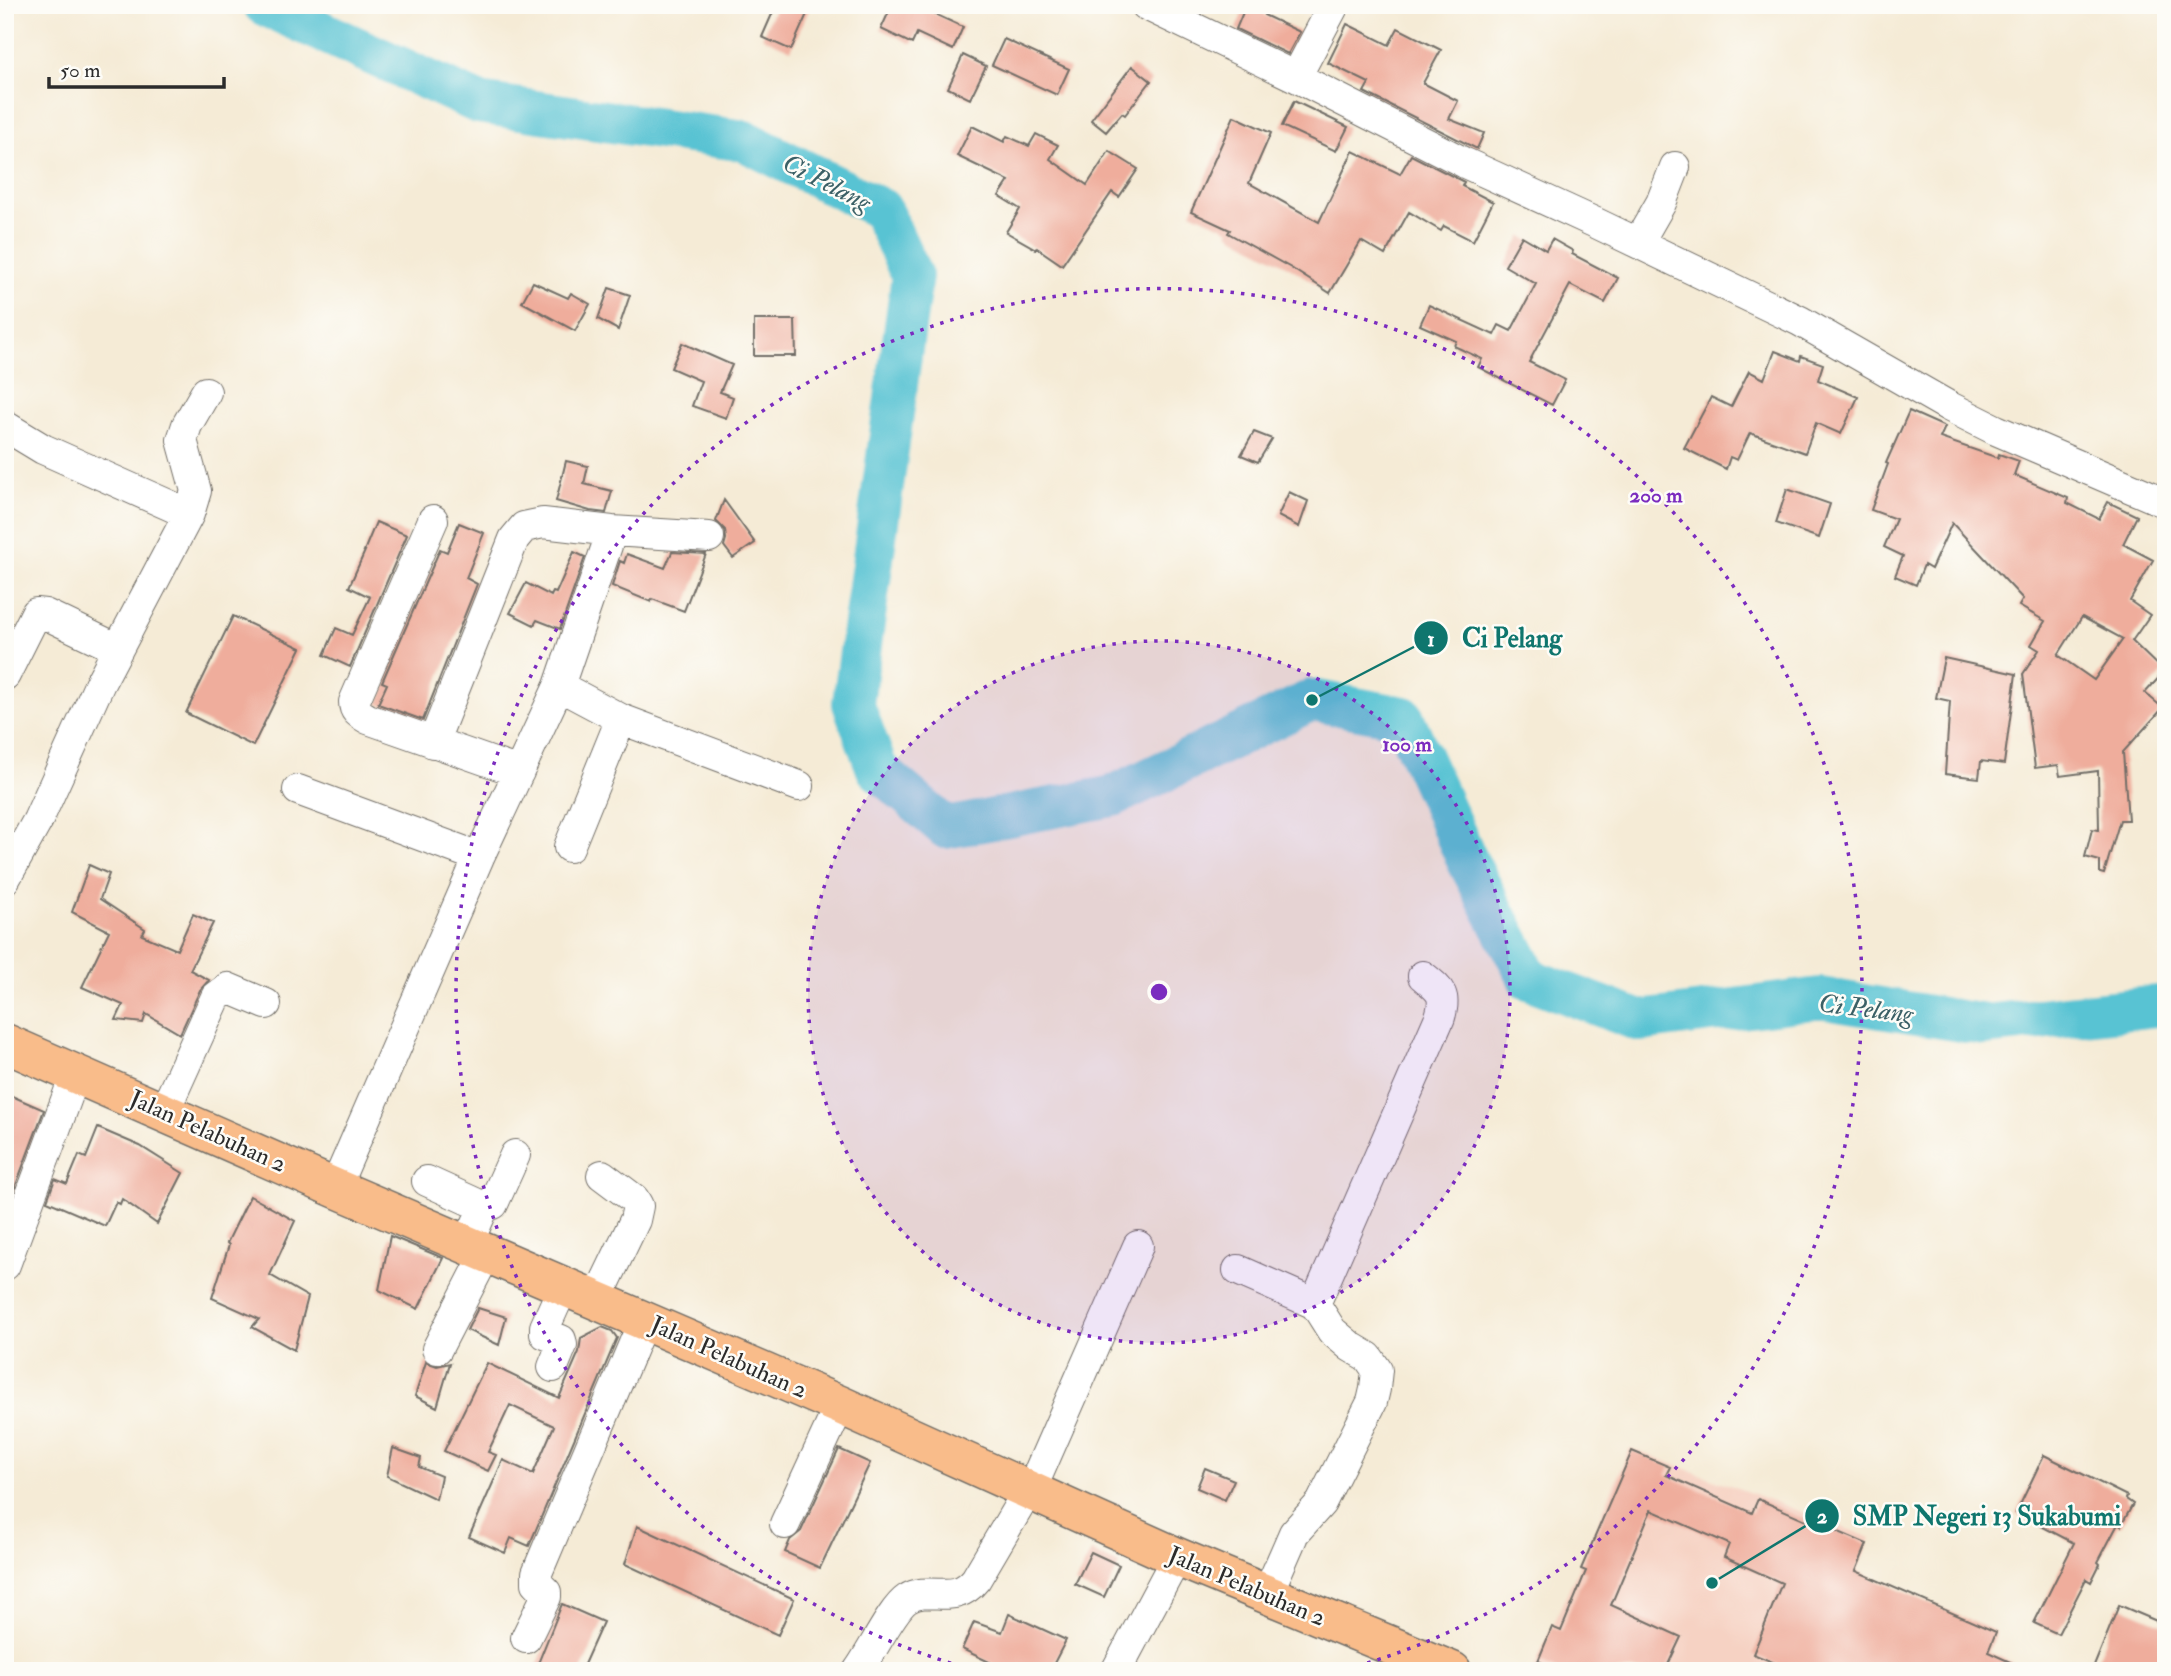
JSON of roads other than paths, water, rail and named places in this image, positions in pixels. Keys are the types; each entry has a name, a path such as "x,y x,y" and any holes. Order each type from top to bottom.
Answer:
{"main road":[{"name":"Jalan Pelabuhan 2","path":"5,1042 335,1188 840,1405 1177,1557 1452,1671"}],"street":[{"path":"1146,5 1465,163 1800,321 1950,407 1996,430 2166,503"},
{"path":"1296,77 1334,5"},
{"path":"1638,243 1661,203 1675,167"},
{"path":"10,859 38,820 100,683 189,514 196,491 183,449 183,440 187,425 206,392"},
{"path":"5,426 43,449 189,514"},
{"path":"433,520 354,706 356,712 433,743 519,772"},
{"path":"433,743 518,532 531,524 543,523 612,531 709,537"},
{"path":"335,1188 479,857 559,686 612,531"},
{"path":"5,676 36,613 45,614 118,649"},
{"path":"559,686 621,719 799,786"},
{"path":"569,848 621,719"},
{"path":"298,790 479,857"},
{"path":"1315,1304 1440,1017 1444,1004 1440,990 1423,976"},
{"path":"164,1112 216,997 228,988 266,1004"},
{"path":"5,1265 76,1073"},
{"path":"427,1181 484,1207 493,1204 515,1155"},
{"path":"553,1367 562,1345 561,1340 545,1334 545,1327 581,1292 635,1220 638,1206 634,1199 602,1175"},
{"path":"437,1349 477,1248 484,1207"},
{"path":"858,1671 903,1601 920,1595 953,1595 970,1587 982,1570 1038,1474 1138,1246"},
{"path":"1238,1270 1315,1304 1332,1331 1368,1357 1377,1370 1372,1402 1321,1503 1294,1533 1267,1595"},
{"path":"526,1639 546,1597 546,1591 537,1583 537,1573 644,1320"},
{"path":"785,1524 840,1405"},
{"path":"1116,1671 1177,1557"}],"waterway":[{"name":"Ci Pelang","path":"264,5 478,103 745,141 881,209 912,276 853,703 877,769 946,828 1113,796 1312,700 1403,717 1468,862 1529,979 1640,1021 1820,998 1985,1025 2166,1005"}],"place":[{"name":"Ci Pelang","path":"1312,700"},
{"name":"SMP Negeri 13 Sukabumi","path":"1712,1583"}]}
